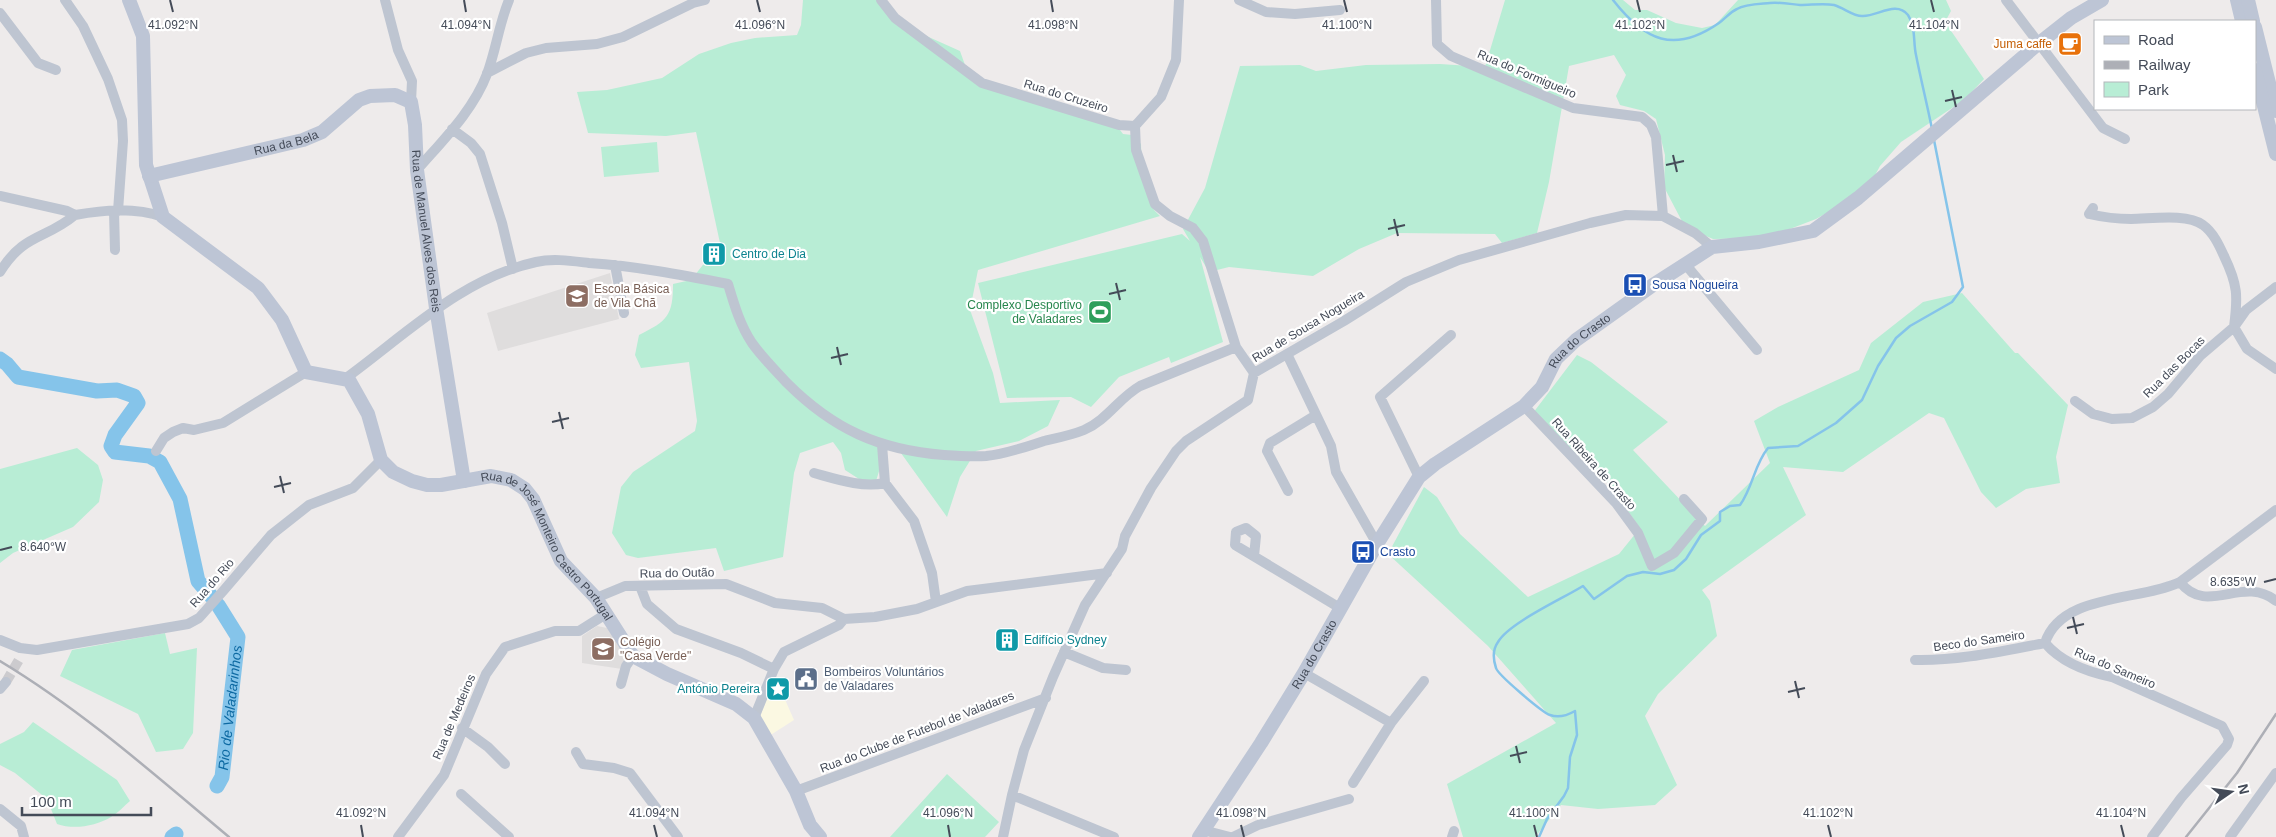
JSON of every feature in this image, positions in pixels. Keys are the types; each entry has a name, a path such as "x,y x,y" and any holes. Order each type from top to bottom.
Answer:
{"street":[{"path":"65,0 83,26 104,70 122,120 124,141 116,210 115,250"},
{"path":"129,0 143,36 145,156 148,176 163,217"},
{"path":"385,0 398,50 412,81 411,102"},
{"path":"417,170 452,129 479,91 487,73 500,21 509,0"},
{"path":"487,73 526,53 546,48 597,44 623,37 693,3 705,0"},
{"name":"Rua do Cruzeiro","path":"881,0 895,18 982,83 1119,125 1135,126"},
{"path":"1179,0 1176,60 1161,97 1135,126 1136,150 1155,204 1170,216 1193,228 1203,241 1236,347 1254,373"},
{"path":"1239,0 1266,12 1295,14 1340,10"},
{"name":"Rua do Formigueiro","path":"1436,0 1437,44 1451,56 1573,108 1642,117 1651,125 1656,137 1663,216"},
{"path":"2006,0 2103,128 2125,139"},
{"name":"Rua do Crasto","path":"1201,834 1261,743 1304,673 1377,544 1419,477 1434,464 1524,406 1542,387 1556,359 1576,340 1686,264 1712,248 1759,242 1813,231 1858,198 2038,44 2071,18 2102,0"},
{"path":"2237,0 2242,20"},
{"path":"2248,0 2253,20"},
{"path":"0,13 38,63 56,70"},
{"path":"2256,31 2276,111"},
{"path":"2256,74 2276,154"},
{"name":"Rua da Bela","path":"148,176 303,140 322,132 359,100 370,96 395,95 411,102"},
{"name":"Rua de Manuel Alves dos Reis","path":"346,378 436,308 417,170 414,118 411,102"},
{"path":"452,129 471,143 480,154 502,223 513,269"},
{"path":"0,196 67,210 74,215"},
{"path":"2092,208 2089,214 2098,216 2128,219 2171,218 2192,220 2203,224 2215,238 2234,278 2238,300 2234,327 2248,349 2276,368"},
{"path":"0,272 15,251 31,238 67,221 74,215 116,210 138,211 163,217 258,288 282,320 306,372"},
{"name":"Rua de Sousa Nogueira","path":"1003,837 1024,750 1085,606 1122,549 1126,536 1151,488 1176,451 1186,441 1248,400 1254,373 1406,282 1459,260 1626,214 1663,216 1695,233 1712,248"},
{"path":"464,481 436,308 466,290 513,269 537,262 555,261 615,265 728,284 742,324 752,343 771,367 800,396 832,421 858,436 902,450 962,456 984,456 1014,450 1082,431 1097,423 1127,394 1140,386 1236,347"},
{"path":"1686,264 1757,350"},
{"path":"615,265 624,313"},
{"name":"Rua das Bocas","path":"2075,401 2093,414 2112,419 2132,418 2153,407 2168,394 2200,356 2234,327 2246,310 2276,287"},
{"path":"1419,477 1380,397 1450,335"},
{"path":"1286,354 1331,446 1336,472 1377,544"},
{"path":"156,451 164,438 173,432 183,428 194,430 222,423 306,372 346,378 352,383 368,414 381,460"},
{"name":"Rua Ribeira de Crasto","path":"1524,406 1616,503 1638,533 1652,566 1674,552 1702,519 1684,500"},
{"path":"1288,491 1267,451 1270,443 1316,415"},
{"path":"882,444 885,482 914,521 932,573 936,602"},
{"name":"Rua de José Monteiro Castro Portugal","path":"381,460 393,472 412,481 427,485 491,476 511,480 525,488 561,561 596,598 633,656 667,674 736,704 754,718 796,791 810,825 820,837"},
{"name":"Rua do Rio","path":"0,640 26,649 49,649 188,624 199,618 270,535 309,505 352,488 381,460"},
{"path":"814,473 865,484 874,485 885,482"},
{"path":"2045,643 2049,631 2072,612 2101,602 2170,587 2180,582 2276,510"},
{"path":"1254,556 1340,608"},
{"path":"754,718 774,669 784,652 839,625 844,619 917,609 967,591 1107,573"},
{"path":"2180,582 2187,591 2203,598 2248,590 2268,595 2276,601"},
{"name":"Rua do Outão","path":"596,598 625,586 726,584 775,603 822,608 844,619"},
{"path":"640,586 647,604 676,629 741,653 774,669"},
{"name":"Rua de Medeiros","path":"398,837 444,775 486,674 505,647 555,631 579,631 606,614"},
{"name":"Beco do Sameiro","path":"1915,660 1976,656 2045,643"},
{"name":"Rua do Sameiro","path":"2045,643 2055,655 2093,674 2112,677 2222,726 2226,732 2227,745 2181,798 2152,837"},
{"path":"20,658 26,649"},
{"path":"1064,652 1104,668 1126,670"},
{"path":"621,684 626,666 633,656"},
{"path":"1304,673 1391,723"},
{"path":"1353,783 1391,723 1424,681"},
{"name":"Rua do Clube de Futebol de Valadares","path":"796,791 1046,698"},
{"path":"462,728 488,747 505,764"},
{"path":"576,752 583,764 614,768 630,773 678,837"},
{"path":"2230,837 2276,773"},
{"path":"461,794 509,837"},
{"path":"1012,795 1114,837"},
{"path":"1201,834 1231,837 1258,825 1349,799"},
{"path":"0,809 21,826 24,837"}],"shaded area":[{"name":"Escola Básica de Vila Chã","path":"610,273 619,319 498,351 487,313"},
{"name":"Colégio \"Casa Verde\"","path":"597,626 607,628 622,646 626,654 622,669 582,663 582,636"},
{"path":"771,687 775,696 783,695 794,720 769,736 760,717"}],"green space":[{"path":"803,0 877,0 922,34 960,51 965,65 989,84 1120,130 1123,134 1132,135 1141,144 1142,176 1154,210 1160,216 978,270 970,310 993,373 1000,403 1060,400 1048,426 1019,441 976,451 960,477 947,517 893,442 884,455 876,481 859,479 845,470 841,453 833,442 800,453 794,473 783,557 724,571 716,548 638,558 626,555 612,533 621,487 633,472 695,431 697,421 689,362 641,368 635,355 639,335 656,326 670,311 673,284 691,280 706,261 723,257 696,132 666,136 588,133 577,92 607,90 662,78 699,54 731,43 755,38 797,35 801,25"},
{"path":"1505,0 1623,0 1635,10 1647,10 1676,23 1702,28 1715,25 1738,0 1946,0 1951,11 1945,22 1984,79 1964,100 1901,142 1880,166 1867,190 1816,219 1766,238 1713,239 1685,227 1664,187 1665,155 1656,119 1644,111 1620,105 1616,96 1626,75 1614,55 1569,66 1549,182 1537,233 1502,243 1495,234 1397,233 1359,249 1313,276 1229,267 1209,272 1200,257 1223,342 1171,363 1169,357 1119,377 1091,407 1071,397 1007,398 978,283 1182,234 1190,241 1183,229 1205,188 1240,66 1300,65 1316,71 1366,65 1440,64 1485,67"},
{"path":"657,142 659,172 604,177 601,147"},
{"path":"1962,293 2015,353 2018,353 2068,405 2056,457 2060,483 2026,489 1996,508 1981,492 1944,418 1929,413 1843,472 1783,467 1806,515 1702,590 1710,601 1717,636 1658,694 1645,716 1677,785 1655,805 1598,809 1561,805 1535,837 1463,837 1447,784 1556,723 1488,646 1388,554 1424,487 1437,497 1460,534 1528,597 1619,554 1640,528 1608,483 1533,413 1577,355 1591,362 1668,422 1633,450 1705,526 1770,463 1754,421 1778,407 1859,370 1871,343 1923,302"},
{"path":"77,448 98,465 103,480 99,502 73,527 13,553 0,563 0,469"},
{"path":"165,633 170,654 197,648 193,733 183,749 156,752 138,714 60,676 72,650"},
{"path":"33,722 117,780 130,801 114,815 99,823 78,827 57,824 47,799 15,773 0,765 0,744 24,732"},
{"path":"947,774 999,822 985,837 890,837"}],"waterway":[{"path":"1613,0 1625,14 1649,33 1661,38 1674,40 1703,33 1719,23 1734,10 1753,4 1830,4 1855,15 1862,16 1892,9 1903,11 1908,15 1912,24 1916,55 1932,129"},
{"path":"1539,837 1547,819 1568,788 1570,757 1577,735 1575,711 1563,716 1550,715 1521,693 1496,668 1494,661 1496,645 1504,635 1524,619 1583,586 1594,599 1627,576 1643,572 1660,574 1674,570 1686,559 1701,535 1720,521 1720,512 1730,506 1740,505 1768,448 1798,446 1836,423 1862,400 1878,366 1896,338 1910,326 1952,302 1963,287 1934,140"},
{"name":"Rio de Valadarinhos","path":"0,359 18,377 97,391 117,390 134,396 138,403 115,435 111,446 115,452 149,456 160,462 180,499 198,581 211,596"},
{"name":"Rio de Valadarinhos","path":"217,786 222,777 238,637 218,605"},
{"name":"Rio de Valadarinhos","path":"172,837 176,834"}],"tunnel":[{"path":"6,682 20,658"}],"railway":[{"path":"0,661 31,680 89,722 229,837"},
{"path":"2186,837 2237,773 2276,714"}],"place":[{"name":"Juma caffe","path":"2070,44"},
{"name":"Centro de Dia","path":"714,254"},
{"name":"Sousa Nogueira","path":"1635,285"},
{"name":"Escola Básica de Vila Chã","path":"577,296"},
{"name":"Complexo Desportivo de Valadares","path":"1100,312"},
{"name":"Crasto","path":"1363,552"},
{"name":"Edifício Sydney","path":"1007,640"},
{"name":"Colégio \"Casa Verde\"","path":"603,649"},
{"name":"Bombeiros Voluntários de Valadares","path":"806,679"},
{"name":"António Pereira","path":"778,689"}]}
